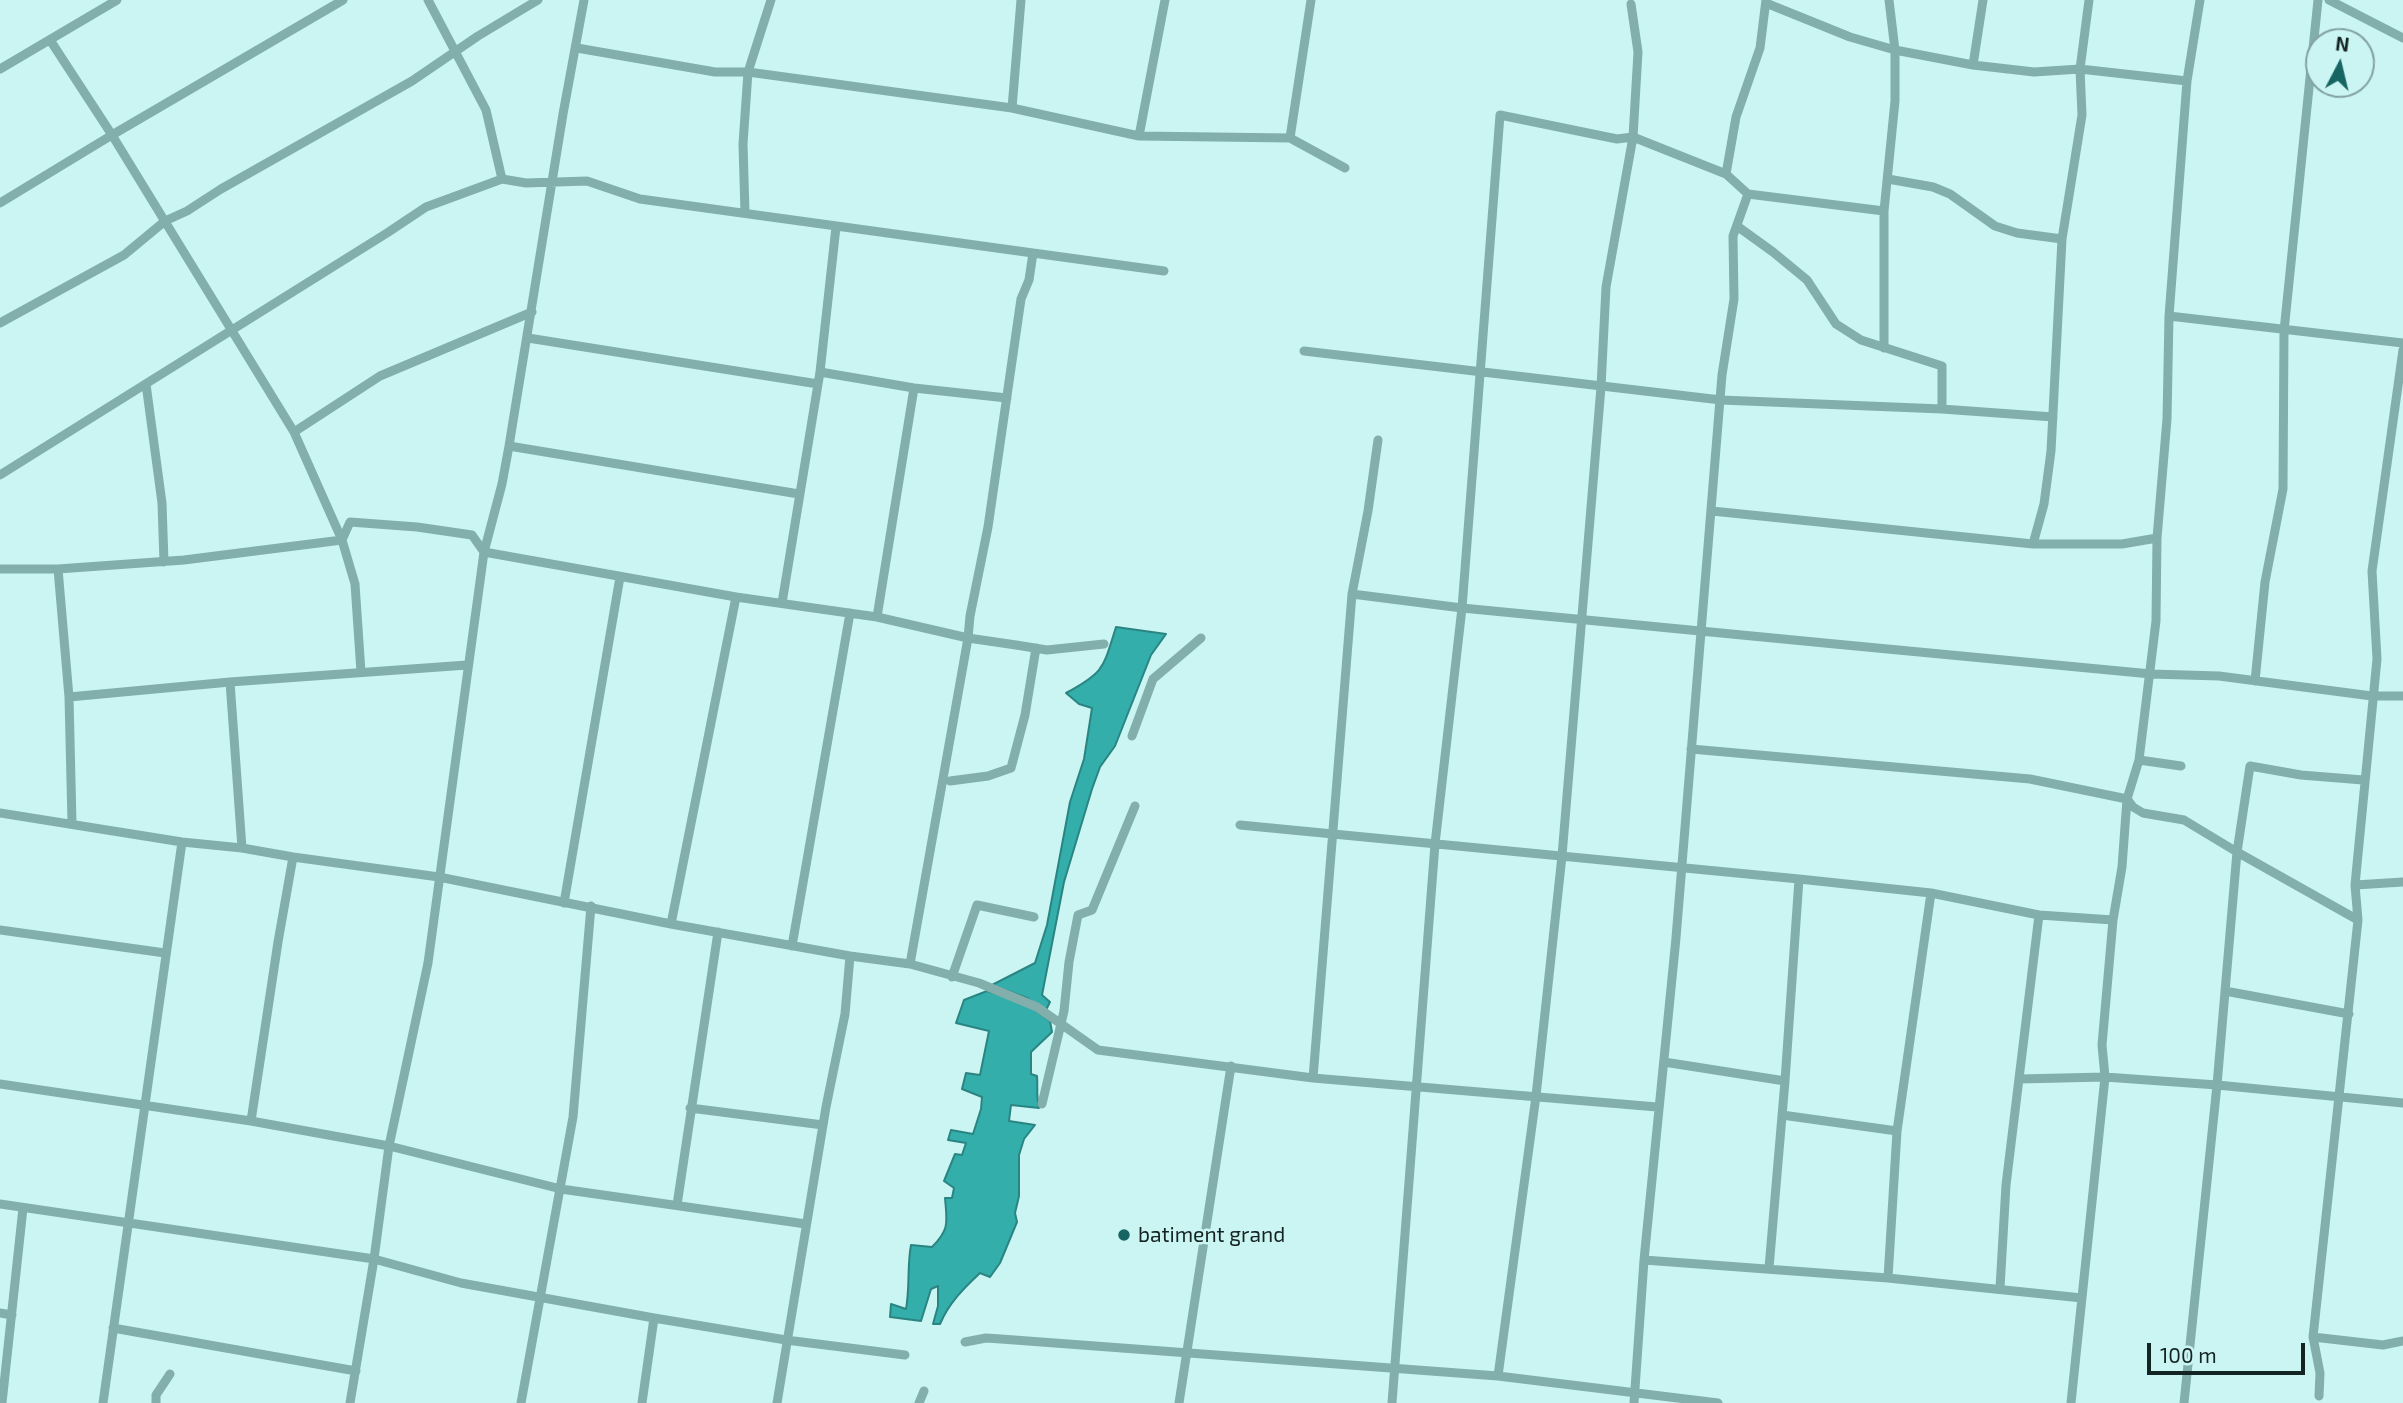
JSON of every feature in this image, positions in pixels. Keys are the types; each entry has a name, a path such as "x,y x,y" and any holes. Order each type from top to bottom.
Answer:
{"street":[{"path":"0,69 117,0"},
{"path":"0,203 343,0"},
{"path":"428,0 486,110 502,179"},
{"path":"0,323 124,255 165,221 187,211 221,188 412,81 538,0"},
{"path":"350,1403 374,1259 389,1146 425,976 484,552 509,446 584,0"},
{"path":"744,213 743,144 748,72 771,0"},
{"path":"1012,108 1021,0"},
{"path":"1139,136 1165,0"},
{"path":"1290,138 1311,0"},
{"path":"1884,348 1884,211 1895,101 1895,50 1889,0"},
{"path":"1973,65 1983,0"},
{"path":"2033,544 2044,504 2051,451 2062,239 2082,114 2080,69 2089,0"},
{"path":"2071,1403 2105,1077 2102,1045 2113,920 2122,867 2127,799 2139,760 2156,621 2157,538 2167,419 2169,316 2187,82 2200,0"},
{"path":"2255,681 2264,582 2283,489 2284,331 2318,0"},
{"path":"2329,0 2403,38"},
{"path":"1726,174 1736,117 1760,48 1766,1 1850,37 1895,50 1973,65 2034,72 2080,69 2187,82"},
{"path":"1498,1376 1536,1096 1562,856 1601,387 1606,288 1633,137 1638,52 1631,4"},
{"path":"50,40 112,135 294,432 342,540 355,584 361,672"},
{"path":"576,48 715,72 748,72 1012,108 1139,136 1290,138 1345,168"},
{"path":"1392,1403 1435,844 1462,608 1500,115 1617,139 1633,137 1726,174 1748,194 1884,211"},
{"path":"0,475 426,207 502,179 526,183 587,181 640,199 1164,271"},
{"path":"1888,179 1933,187 1950,194 1995,226 2017,233 2062,239"},
{"path":"1634,1398 1657,1107 1676,938 1722,375 1734,299 1733,236 1748,194"},
{"path":"1737,226 1773,251 1807,280 1836,324 1861,340 1942,366 1942,409"},
{"path":"782,603 820,372 836,227"},
{"path":"910,964 988,527 1021,299 1030,280 1033,253"},
{"path":"294,432 380,376 532,312"},
{"path":"2169,316 2403,343"},
{"path":"528,338 818,384"},
{"path":"2319,1396 2320,1373 2313,1337 2358,920 2355,885 2363,780 2377,659 2372,571 2403,350"},
{"path":"1304,351 1721,400 1942,409 2053,417"},
{"path":"820,372 914,388 1007,398"},
{"path":"146,384 162,503 164,562"},
{"path":"877,618 914,388"},
{"path":"1313,1078 1352,594 1378,440"},
{"path":"509,446 799,494"},
{"path":"1712,512 2033,544 2122,544 2157,538"},
{"path":"342,540 350,522 417,527 472,535 484,552 736,597 850,613 968,638 1047,650 1104,644"},
{"path":"0,569 58,569 164,562 342,540"},
{"path":"58,569 69,697 72,823"},
{"path":"564,903 620,577"},
{"path":"1352,594 1462,608 2151,674 2219,676 2372,696 2403,696"},
{"path":"671,924 736,597"},
{"path":"792,946 850,613"},
{"path":"1132,736 1153,679 1201,638"},
{"path":"950,781 988,776 1011,768 1025,715 1036,648"},
{"path":"69,697 467,665"},
{"path":"230,682 242,848"},
{"path":"1691,749 2030,779 2127,799 2138,811 2184,820 2358,920"},
{"path":"2139,760 2182,766"},
{"path":"2184,1403 2217,1085 2236,852 2250,766 2301,775 2363,780"},
{"path":"1042,1104 1061,1024 1069,962 1079,915 1092,910 1135,806"},
{"path":"0,813 182,842 242,848 293,858 439,877 671,924 849,956 910,964 1011,995 1037,1007 1098,1049 1313,1078 1657,1107"},
{"path":"1240,825 1931,893 2039,915 2113,920"},
{"path":"103,1403 182,842"},
{"path":"251,1121 293,858"},
{"path":"1769,1268 1799,879"},
{"path":"2355,885 2403,882"},
{"path":"1888,1278 1897,1131 1931,893"},
{"path":"952,977 977,905 1034,917"},
{"path":"521,1403 573,1118 591,906"},
{"path":"2000,1288 2006,1185 2039,915"},
{"path":"0,930 165,953"},
{"path":"677,1205 718,932"},
{"path":"777,1403 823,1125 845,1014 849,956"},
{"path":"2225,991 2349,1014"},
{"path":"1664,1062 1785,1081"},
{"path":"1179,1403 1231,1066"},
{"path":"2019,1079 2105,1077 2403,1103"},
{"path":"0,1084 251,1121 389,1146 561,1189 806,1224"},
{"path":"690,1108 823,1125"},
{"path":"1782,1115 1897,1131"},
{"path":"0,1204 374,1259 461,1283 541,1298 786,1339 905,1355"},
{"path":"2,1403 23,1208"},
{"path":"1644,1259 1888,1278 2082,1298"},
{"path":"0,1313 12,1315"},
{"path":"642,1403 654,1318"},
{"path":"113,1328 356,1371"},
{"path":"2313,1337 2382,1345 2403,1341"},
{"path":"965,1342 986,1338 1498,1376 1634,1398 1718,1403"},
{"path":"156,1403 156,1395 170,1374"},
{"path":"919,1403 924,1391"}],"water":[{"path":"1116,627 1166,634 1151,655 1115,746 1100,767 1092,789 1064,882 1042,995 1050,1002 1046,1010 1027,998 992,985 1035,963 1047,925 1070,802 1084,759 1092,708 1079,704 1066,693 1096,674 1105,660"},
{"path":"987,991 1026,1003 1050,1021 1052,1032 1031,1052 1031,1074 1037,1076 1039,1108 1011,1105 1009,1121 1035,1125 1024,1139 1019,1155 1019,1196 1015,1213 1017,1222 1000,1263 990,1277 980,1273 957,1297 940,1324 933,1324 938,1306 938,1286 931,1289 921,1321 890,1317 891,1304 906,1309 911,1245 932,1247 945,1230 945,1198 952,1198 954,1188 944,1181 955,1154 962,1155 966,1143 948,1140 951,1130 973,1134 982,1097 962,1089 966,1073 980,1075 989,1031 956,1023 964,1000"}],"place":[{"name":"batiment grand","path":"1124,1235"}]}
